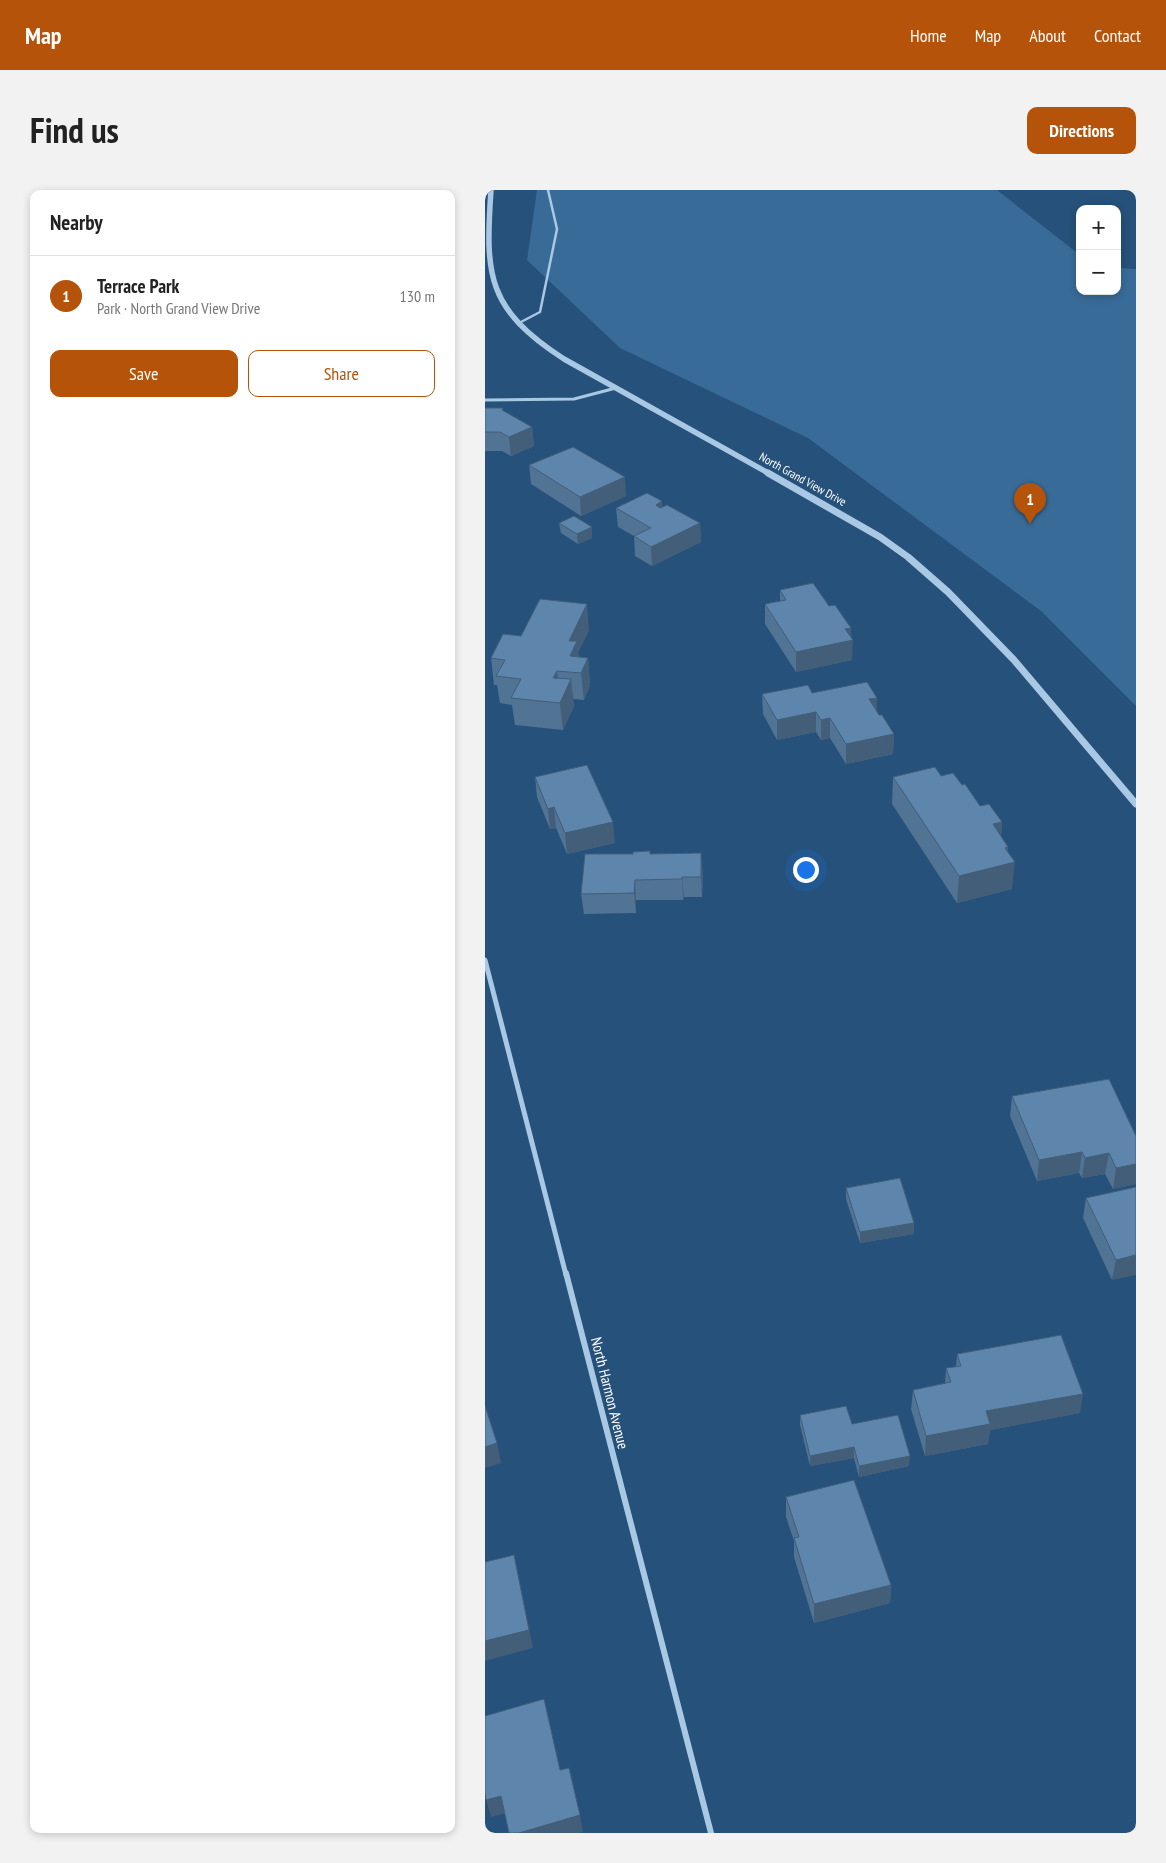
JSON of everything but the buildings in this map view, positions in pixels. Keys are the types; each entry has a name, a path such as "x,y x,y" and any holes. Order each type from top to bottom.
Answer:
{"street":[{"name":"North Grand View Drive","path":"491,190 487,233 489,267 495,289 508,310 534,338 553,353 839,512 908,557 948,592 1014,660 1136,804"},
{"path":"485,400 574,399 616,388"},
{"name":"North Harmon Avenue","path":"485,960 711,1833"},
{"path":"485,987 493,987"}],"lane":[{"path":"519,323 540,312 557,229 548,190"}],"shaded area":[{"path":"537,190 997,190 1076,252 1076,295 1121,295 1121,268 1136,269 1136,706 1041,611 808,438 620,348 527,260"}],"place":[{"name":"Terrace Park","path":"1030,524"}]}
